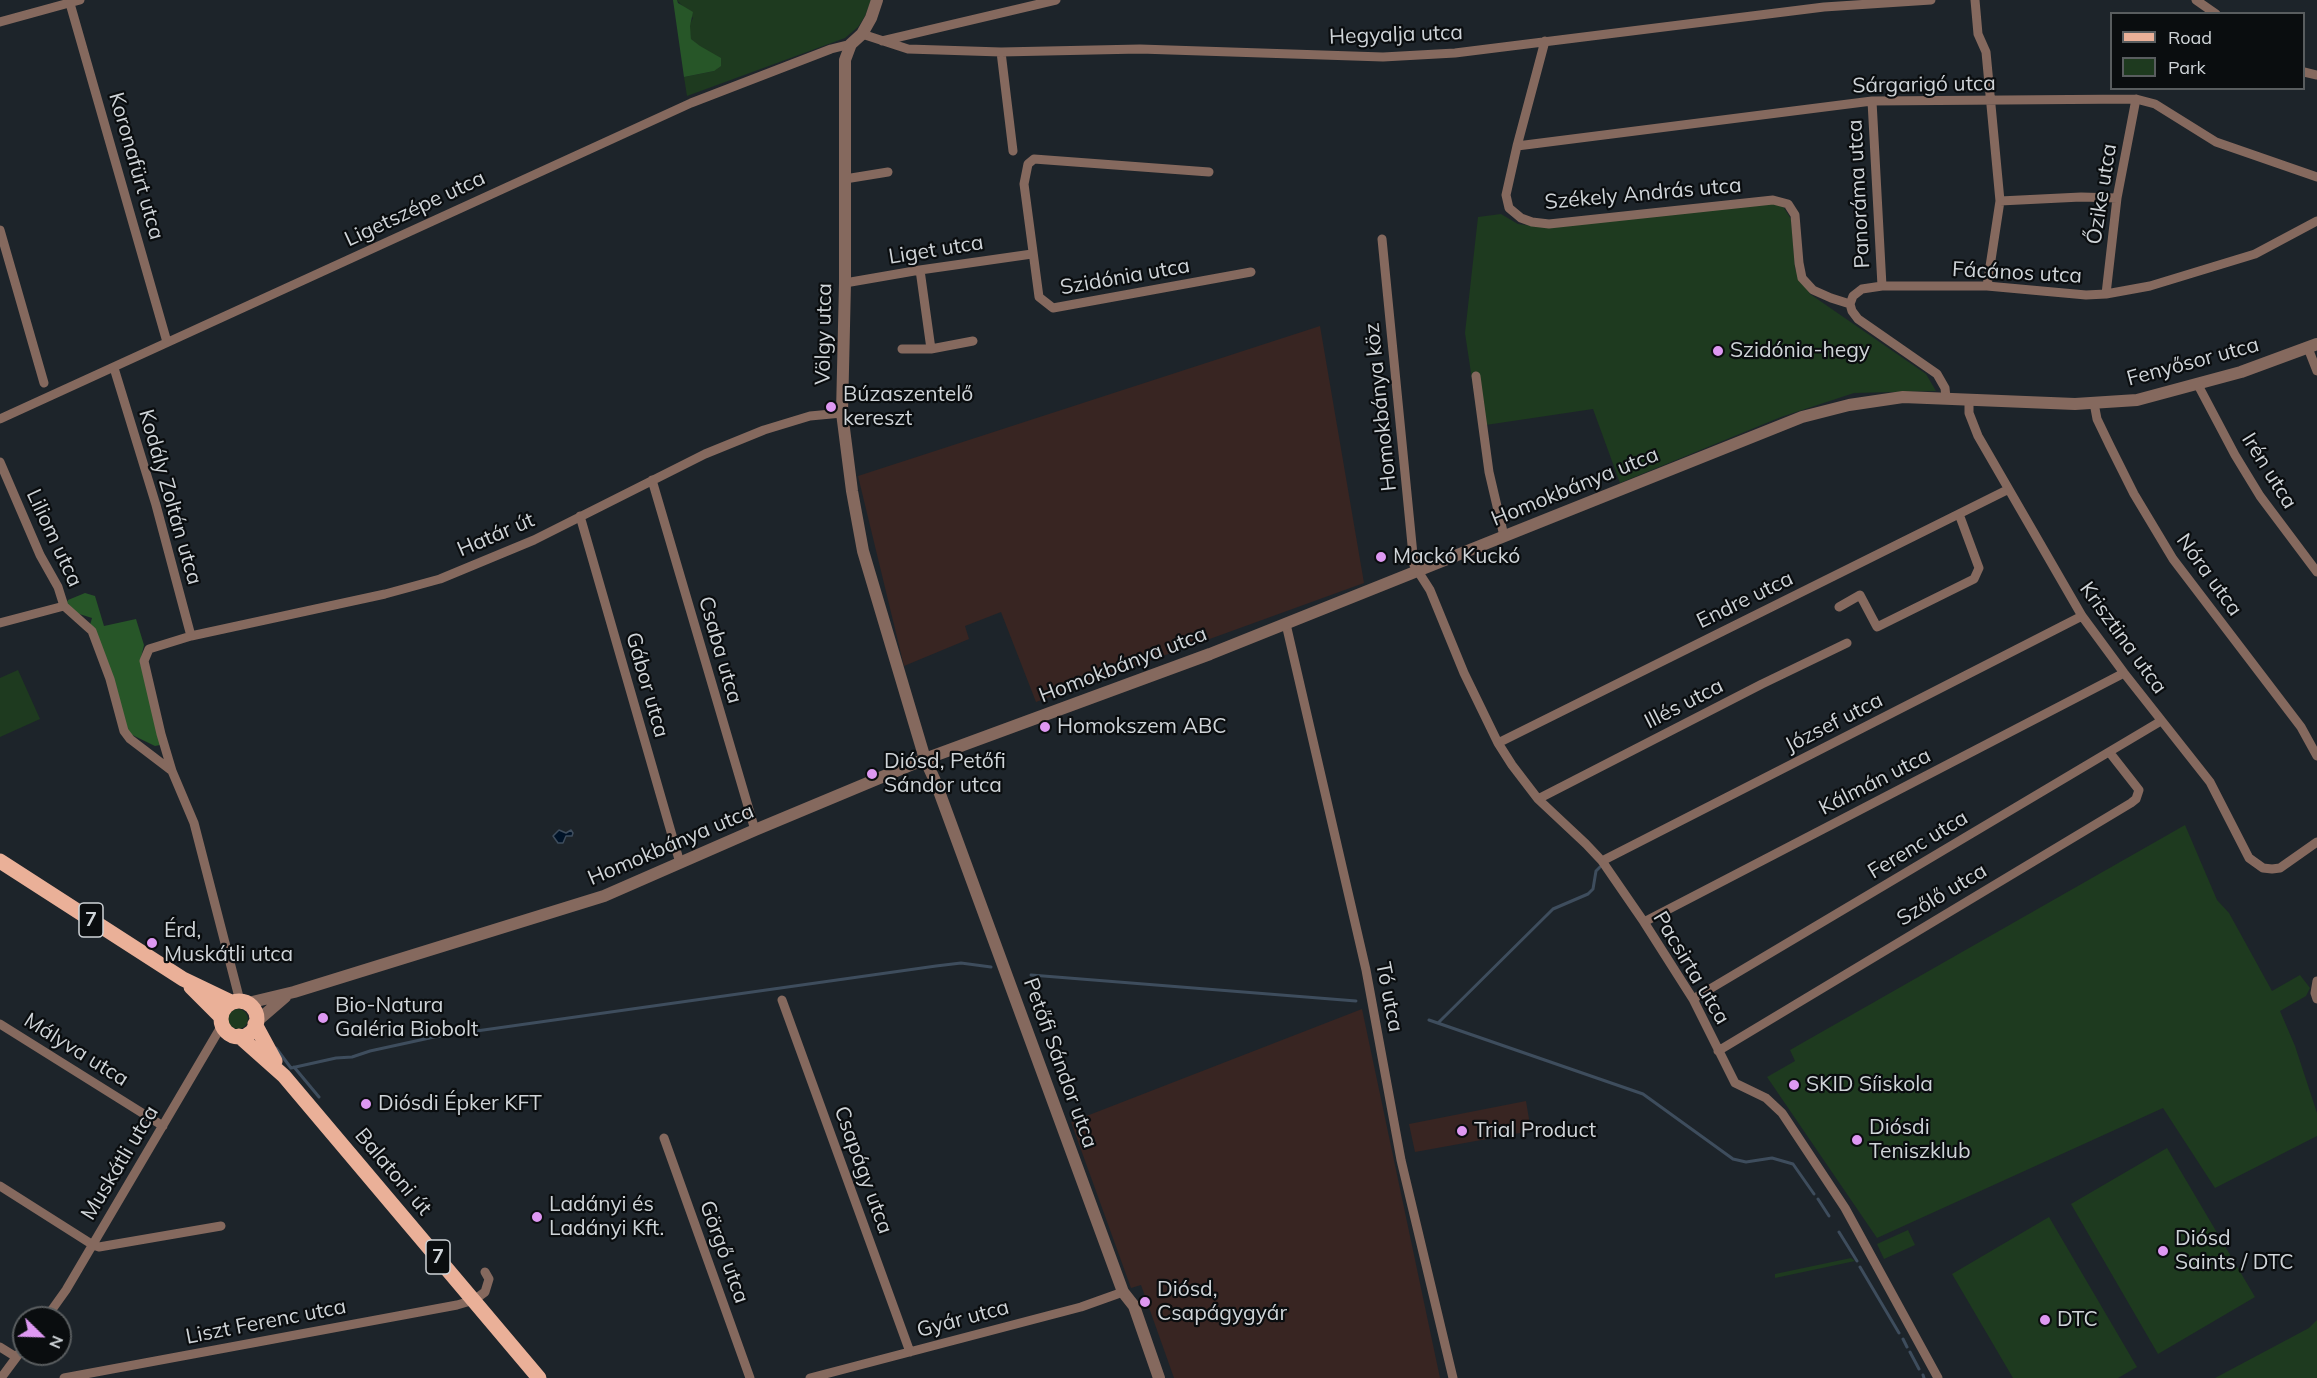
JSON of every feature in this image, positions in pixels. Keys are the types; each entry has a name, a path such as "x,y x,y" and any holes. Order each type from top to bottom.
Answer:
{"main road":[{"name":"7","path":"0,861 183,979 254,1010 256,1023"},
{"name":"7","path":"183,979 232,1035 239,1036"},
{"path":"221,1021 224,1008 240,1002"},
{"path":"239,1036 251,1031 256,1023"},
{"name":"Balatoni út","path":"256,1023 263,1041 284,1076"},
{"name":"Balatoni út","path":"239,1036 284,1076 539,1378"}],"street":[{"path":"851,44 861,34 871,18 877,0"},
{"path":"882,42 899,36 1056,0"},
{"name":"Hegyalja utca","path":"861,34 908,49 1001,52 1140,50 1383,57 1455,53 1824,7 1931,0"},
{"path":"1975,0 1978,34 1986,52 2000,201 1987,286"},
{"path":"2196,0 2213,12"},
{"path":"0,22 73,1"},
{"name":"Koronafürt utca","path":"73,1 167,342"},
{"name":"Székely András utca","path":"1545,41 1506,195 1509,208 1521,218 1549,224 1773,200 1788,204 1795,215 1802,278 1813,290 1850,304"},
{"name":"Ligetszépe utca","path":"0,419 691,103 831,49 851,44"},
{"name":"Völgy utca","path":"851,44 845,60 845,283 842,414 852,491 864,551 925,759"},
{"path":"1001,52 1013,151"},
{"name":"Sárgarigó utca","path":"1517,146 1872,101 2136,99 2155,104 2216,142 2317,177"},
{"name":"Őzike utca","path":"2106,294 2117,198 2136,99"},
{"name":"Panoráma utca","path":"1872,101 1882,286"},
{"name":"Szidónia utca","path":"1209,172 1034,159 1028,164 1024,184 1039,297 1053,308 1251,272"},
{"path":"845,179 888,172"},
{"path":"2000,201 2034,198 2117,198"},
{"name":"Fácános utca","path":"1850,304 1852,296 1862,289 1882,286 1987,286 2086,295 2106,294 2150,286 2255,254 2317,221"},
{"path":"0,230 44,383"},
{"name":"Homokbánya köz","path":"1382,239 1414,565 1418,571"},
{"name":"Liget utca","path":"845,283 1032,254"},
{"path":"920,270 931,349"},
{"path":"1850,304 1858,319 1936,374 1945,388 1946,398"},
{"path":"902,349 931,349 973,341"},
{"path":"2312,346 2317,371"},
{"name":"Fenyősor utca","path":"1969,400 2094,403 2137,400 2198,385 2312,346"},
{"name":"Kodály Zoltán utca","path":"114,368 156,506 191,636"},
{"path":"1476,376 1489,472 1504,536"},
{"name":"Irén utca","path":"2198,385 2260,496 2317,572"},
{"name":"Homokbánya utca","path":"240,1002 294,992 604,896 925,759 1096,698 1286,624 1802,417 1838,407 1903,397 1969,400"},
{"name":"Krisztina utca","path":"1969,400 1969,413 1978,436 2007,490 2082,616 2124,674 2210,782 2249,858 2263,868 2272,870 2280,868 2317,842"},
{"name":"Nóra utca","path":"2094,403 2097,419 2110,446 2138,501 2173,559 2301,727 2317,756"},
{"name":"Határ út","path":"149,649 191,636 385,594 440,579 534,540 705,454 764,430 810,416 842,414"},
{"name":"Liliom utca","path":"0,462 40,555 58,587 64,606 92,631 110,679 124,731 130,739 172,771"},
{"name":"Csaba utca","path":"652,480 755,830"},
{"name":"Endre utca","path":"1498,743 2007,490"},
{"path":"1839,606 1860,595 1877,627 1974,579 1979,568 1959,514"},
{"name":"Gábor utca","path":"579,516 680,864"},
{"name":"Pacsirta utca","path":"1418,571 1430,590 1464,673 1498,743 1538,799 1584,841 1602,861 1693,999 1738,1086 1766,1098 1782,1113 1845,1208 1938,1378"},
{"path":"0,623 64,606"},
{"name":"József utca","path":"1602,861 2082,616"},
{"name":"Tó utca","path":"1286,624 1366,970 1401,1160 1453,1378"},
{"name":"Illés utca","path":"1538,799 1762,684 1847,644"},
{"name":"Liliom utca","path":"149,649 144,661 172,771 194,823 240,1002"},
{"name":"Kálmán utca","path":"1644,922 2124,674"},
{"name":"Ferenc utca","path":"1693,999 2162,722"},
{"name":"Szőlő utca","path":"1718,1051 2131,803 2136,799 2139,790 2110,753"},
{"name":"Petőfi Sándor utca","path":"925,759 935,780 1123,1292 1134,1306 1160,1378"},
{"path":"2317,982 2317,999"},
{"name":"Homokbánya utca","path":"256,1023 273,1006 294,992"},
{"name":"Csapágy utca","path":"782,1000 910,1352"},
{"name":"Muskátli utca","path":"55,1306 164,1126 221,1021"},
{"name":"Mályva utca","path":"0,1024 164,1126"},
{"name":"Görgő utca","path":"664,1138 750,1378"},
{"path":"0,1186 93,1245 106,1247 221,1226"},
{"path":"474,1300 485,1292 489,1285 485,1272"},
{"name":"Gyár utca","path":"810,1378 1081,1306 1123,1292"},
{"name":"Liszt Ferenc utca","path":"64,1378 474,1300"},
{"path":"1,1378 12,1363"}],"shaded area":[{"path":"1320,326 1364,583 1036,702 1001,612 965,626 969,639 904,666 858,476"},
{"path":"1362,1009 1440,1378 1174,1378 1141,1285 1131,1288 1071,1122"},
{"path":"1526,1101 1531,1131 1415,1152 1409,1124"}],"green space":[{"path":"673,0 677,0 693,12 690,26 691,39 721,58 721,66 714,71 684,77"},
{"path":"677,0 871,0 858,27 845,38 687,96 684,77 714,71 699,46 691,39 689,26 693,18"},
{"path":"1774,200 1784,208 1791,219 1795,269 1810,294 1926,374 1936,391 1854,393 1781,417 1620,483 1593,409 1479,426 1465,333 1478,217 1501,214 1518,224 1547,228"},
{"path":"85,593 95,596 104,626 136,619 144,645 140,662 161,739 160,745 155,746 124,731 90,625 92,618 73,612 66,604 68,600"},
{"path":"18,670 40,719 0,737 0,678"},
{"path":"2185,825 2217,900 2229,913 2272,991 2300,975 2310,988 2306,996 2280,1011 2295,1046 2317,1113 2317,1136 2215,1188 2163,1108 1877,1238 1767,1077 1795,1061 1790,1050"},
{"path":"238,1009 245,1012 248,1019 245,1026 238,1029 231,1026 228,1019 231,1012"},
{"name":"Diósd Saints / DTC","path":"2167,1148 2255,1297 2158,1354 2071,1204"},
{"name":"DTC","path":"2049,1217 2137,1367 2118,1378 2013,1378 1952,1274"},
{"path":"1908,1230 1915,1245 1884,1259 1877,1244"},
{"path":"1851,1258 1855,1261 1775,1278 1775,1274"},
{"path":"2317,1320 2317,1378 2215,1378 2309,1328"}],"water":[{"path":"559,830 566,833 571,830 572,836 566,836 563,843 558,843 553,836"}],"waterway":[{"path":"1438,1023 1553,909 1588,894 1593,889 1596,871 1600,867"},
{"path":"276,1048 291,1068 336,1058 352,1057 434,1037 936,966 961,963 991,967"},
{"path":"1031,975 1356,1001"},
{"path":"1429,1020 1643,1094 1733,1159 1746,1162 1772,1158 1793,1164 1814,1194"},
{"path":"294,1067 319,1097"},
{"path":"1818,1199 1829,1216"},
{"path":"1839,1232 1857,1261"},
{"path":"1860,1267 1899,1333"},
{"path":"1903,1339 1907,1347"},
{"path":"1910,1352 1919,1369"}],"place":[{"name":"Szidónia-hegy","path":"1718,351"},
{"name":"Búzaszentelő kereszt","path":"831,407"},
{"name":"Mackó Kuckó","path":"1381,557"},
{"name":"Homokszem ABC","path":"1045,727"},
{"name":"Diósd, Petőfi Sándor utca","path":"872,774"},
{"name":"Érd, Muskátli utca","path":"152,943"},
{"name":"Bio-Natura Galéria Biobolt","path":"323,1018"},
{"name":"SKID Síiskola","path":"1794,1085"},
{"name":"Diósdi Épker KFT","path":"366,1104"},
{"name":"Trial Product","path":"1462,1131"},
{"name":"Diósdi Teniszklub","path":"1857,1140"},
{"name":"Ladányi és Ladányi Kft.","path":"537,1217"},
{"name":"Diósd Saints / DTC","path":"2163,1251"},
{"name":"Diósd, Csapágygyár","path":"1145,1302"},
{"name":"DTC","path":"2045,1320"}]}
